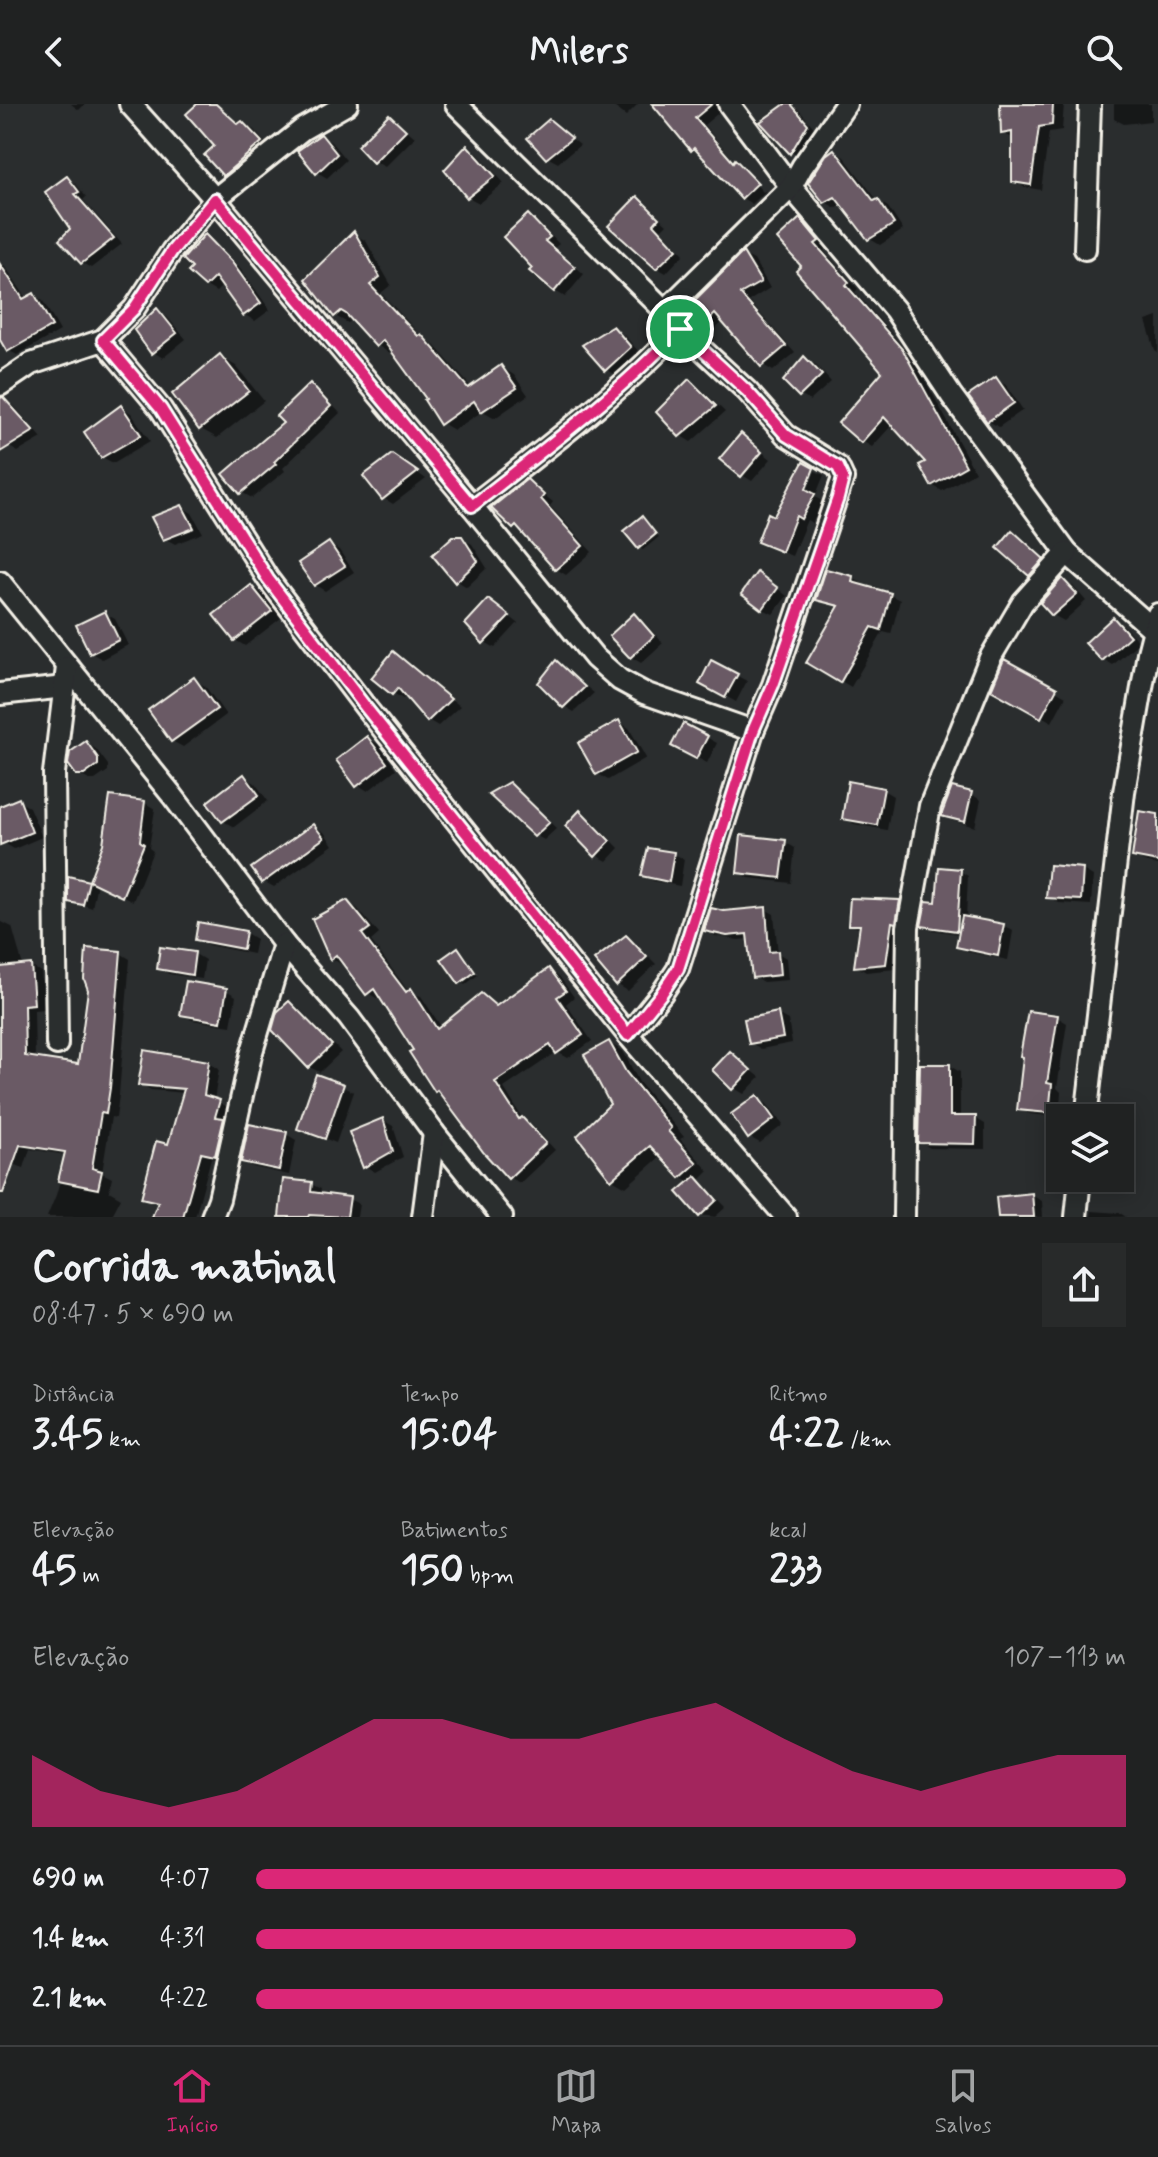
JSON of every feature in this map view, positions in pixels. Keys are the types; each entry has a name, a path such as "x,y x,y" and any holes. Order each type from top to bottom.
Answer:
{"street":[{"path":"130,104 215,199 595,658 620,680 644,693 753,731"},
{"path":"0,385 31,364 103,340 134,309 172,251 215,199 303,129 347,104"},
{"path":"456,104 680,329 747,391 786,435 838,467 843,478 773,685 753,731 678,969 628,1035"},
{"path":"729,104 791,187 895,310 951,395 1067,553 1156,621 1124,792 1088,1104"},
{"path":"665,311 791,187 846,104"},
{"path":"1085,249 1090,104"},
{"path":"472,506 592,412 680,329"},
{"path":"103,340 161,409 268,579 367,709 628,1035 786,1217"},
{"path":"904,1217 908,927 930,806 990,658 1023,602 1067,553"},
{"path":"0,582 66,677 172,795 284,944 349,1018 434,1133 502,1217"},
{"path":"0,694 66,677"},
{"path":"57,1044 54,773 66,677"},
{"path":"212,1217 219,1199 251,1055 284,944"},
{"path":"423,1217 434,1133"},
{"path":"1076,1217 1079,1192"}],"building":[{"path":"197,104 216,104 238,124 242,121 262,142 223,176 204,155 214,146 186,114"},
{"path":"652,104 712,104 695,118 733,162 735,159 758,183 741,199 694,148 691,151"},
{"path":"785,104 791,104 808,124 790,154 760,122"},
{"path":"1000,104 1053,104 1052,125 1039,127 1031,185 1012,182 1012,132 1001,134"},
{"path":"389,114 406,130 373,163 357,146"},
{"path":"549,119 572,138 546,159 527,138"},
{"path":"321,134 337,154 316,174 297,151"},
{"path":"467,145 495,176 467,198 444,170"},
{"path":"834,149 874,201 878,199 894,224 868,240 835,197 824,203 808,183 826,155"},
{"path":"67,176 79,192 75,194 114,238 81,264 59,240 70,229 45,192"},
{"path":"637,196 659,218 654,224 677,249 656,269 608,226"},
{"path":"528,214 550,237 545,241 575,267 554,292 529,271 532,268 503,237"},
{"path":"800,218 819,241 815,244 849,282 846,285 903,350 966,466 931,486 919,465 925,462 884,417 861,443 838,423 882,372 796,271 801,266 777,239"},
{"path":"354,231 380,277 370,285 418,336 421,334 468,388 501,365 517,388 481,412 474,401 440,425 426,399 383,340 376,347 346,314 341,311 334,317 305,279"},
{"path":"205,234 231,261 261,303 243,316 215,277 205,287 188,272 192,268 183,259"},
{"path":"743,252 761,282 740,294 786,346 761,367 715,314 699,329 683,312"},
{"path":"0,264 23,299 34,293 52,326 7,352 0,340"},
{"path":"157,308 177,333 151,354 134,330"},
{"path":"613,326 631,347 605,371 582,345"},
{"path":"220,354 249,391 199,430 172,394"},
{"path":"804,356 822,375 799,397 783,381"},
{"path":"996,377 1014,403 987,422 968,396"},
{"path":"689,379 716,406 679,437 656,412"},
{"path":"310,383 331,406 274,462 276,464 240,494 223,474 283,423 276,416"},
{"path":"3,397 34,431 0,452 0,398"},
{"path":"121,405 141,435 101,458 84,432"},
{"path":"741,433 762,452 741,477 719,459"},
{"path":"392,454 418,472 382,500 363,476"},
{"path":"803,462 814,468 806,489 815,494 801,519 796,516 782,552 757,542 768,513 774,516"},
{"path":"527,479 544,495 541,499 583,546 555,570 516,526 513,529 491,508"},
{"path":"182,505 194,528 163,540 151,517"},
{"path":"642,516 656,534 638,549 623,531"},
{"path":"1012,530 1044,559 1029,576 997,548"},
{"path":"453,536 462,536 478,561 455,583 432,555"},
{"path":"329,542 345,566 314,586 298,563"},
{"path":"826,569 853,576 852,582 891,593 881,630 872,627 840,683 806,663 839,606 816,600"},
{"path":"757,572 778,588 762,610 741,594"},
{"path":"1062,578 1077,594 1052,616 1040,603"},
{"path":"251,585 272,611 234,641 213,615"},
{"path":"488,599 510,616 483,644 465,624"},
{"path":"105,611 119,640 90,654 76,625"},
{"path":"634,613 654,636 630,658 609,636"},
{"path":"1113,617 1130,636 1102,661 1085,643"},
{"path":"393,651 451,699 427,722 398,688 392,695 371,678"},
{"path":"1004,659 1057,688 1041,718 991,690"},
{"path":"556,660 585,687 563,708 538,683"},
{"path":"711,660 738,674 725,698 699,684"},
{"path":"194,677 217,709 171,742 148,710"},
{"path":"619,720 637,752 596,775 578,743"},
{"path":"683,723 708,736 696,759 671,746"},
{"path":"367,736 387,763 356,787 336,760"},
{"path":"86,741 98,758 98,765 84,775 76,775 68,764 70,752"},
{"path":"244,774 259,795 222,822 207,802"},
{"path":"848,781 884,788 877,825 842,819"},
{"path":"509,782 550,822 534,837 488,794"},
{"path":"952,787 972,792 965,822 941,816"},
{"path":"110,796 145,801 140,841 144,844 122,897 89,881 103,844"},
{"path":"19,798 32,832 0,845 0,806"},
{"path":"580,810 610,841 595,857 565,826"},
{"path":"1139,811 1158,814 1158,862 1132,857"},
{"path":"313,824 324,838 262,883 251,868"},
{"path":"741,835 786,840 781,878 737,873"},
{"path":"648,848 674,852 669,882 641,876"},
{"path":"1049,865 1083,868 1081,900 1046,898"},
{"path":"939,867 961,869 957,931 921,926 926,901 936,902"},
{"path":"68,876 89,881 83,905 68,902"},
{"path":"850,898 900,900 896,923 892,922 886,964 854,967 860,925 848,925"},
{"path":"347,900 370,928 362,934 406,992 411,988 437,1029 481,993 496,1006 549,968 566,991 557,997 583,1035 556,1054 550,1045 495,1082 519,1119 522,1117 546,1143 508,1179 484,1153 437,1090 435,1092 409,1052 413,1050 374,989 366,995 336,955 330,960 312,919"},
{"path":"766,907 769,952 778,951 780,975 752,978 747,934 727,936 704,931 711,908 724,911"},
{"path":"962,916 1004,924 998,956 956,947"},
{"path":"198,922 246,931 243,949 195,940"},
{"path":"626,935 647,957 616,986 594,960"},
{"path":"160,947 195,952 192,975 157,969"},
{"path":"458,947 475,972 459,984 441,959"},
{"path":"86,948 121,951 110,1088 106,1114 101,1113 92,1168 102,1171 98,1189 58,1181 65,1152 20,1145 3,1193 0,1193 0,967 31,964 34,1004 24,1005 25,1056 78,1064 88,990 84,979"},
{"path":"186,981 227,988 221,1022 180,1015"},
{"path":"289,1001 332,1045 308,1068 272,1030 277,1012"},
{"path":"1028,1011 1058,1015 1047,1083 1052,1084 1050,1104 1046,1104 1046,1113 1017,1110 1023,1057 1020,1056"},
{"path":"778,1012 783,1038 749,1044 744,1019"},
{"path":"609,1041 626,1072 671,1128 668,1131 697,1163 680,1178 650,1146 611,1180 577,1136 610,1104 584,1055"},
{"path":"144,1050 209,1061 204,1095 220,1100 215,1117 224,1118 215,1156 201,1153 183,1217 152,1217 158,1202 141,1198 156,1141 168,1144 184,1089 138,1085"},
{"path":"730,1051 751,1070 732,1090 712,1070"},
{"path":"920,1064 950,1064 950,1116 976,1116 975,1144 918,1143"},
{"path":"316,1074 344,1084 325,1139 297,1129"},
{"path":"757,1095 774,1119 748,1139 731,1114"},
{"path":"383,1118 393,1151 363,1168 349,1132"},
{"path":"249,1124 287,1132 279,1170 241,1162"},
{"path":"696,1176 717,1200 699,1217 677,1192"},
{"path":"283,1179 312,1182 311,1192 350,1197 347,1217 279,1217"},
{"path":"1032,1193 1034,1217 998,1217 996,1197"}],"route":[{"path":"215,199 472,506 592,412 680,329 747,391 786,435 838,467 843,478 773,685 753,731 678,969 628,1035 367,709 268,579 161,409 103,340 134,309 172,251 215,199"}]}
